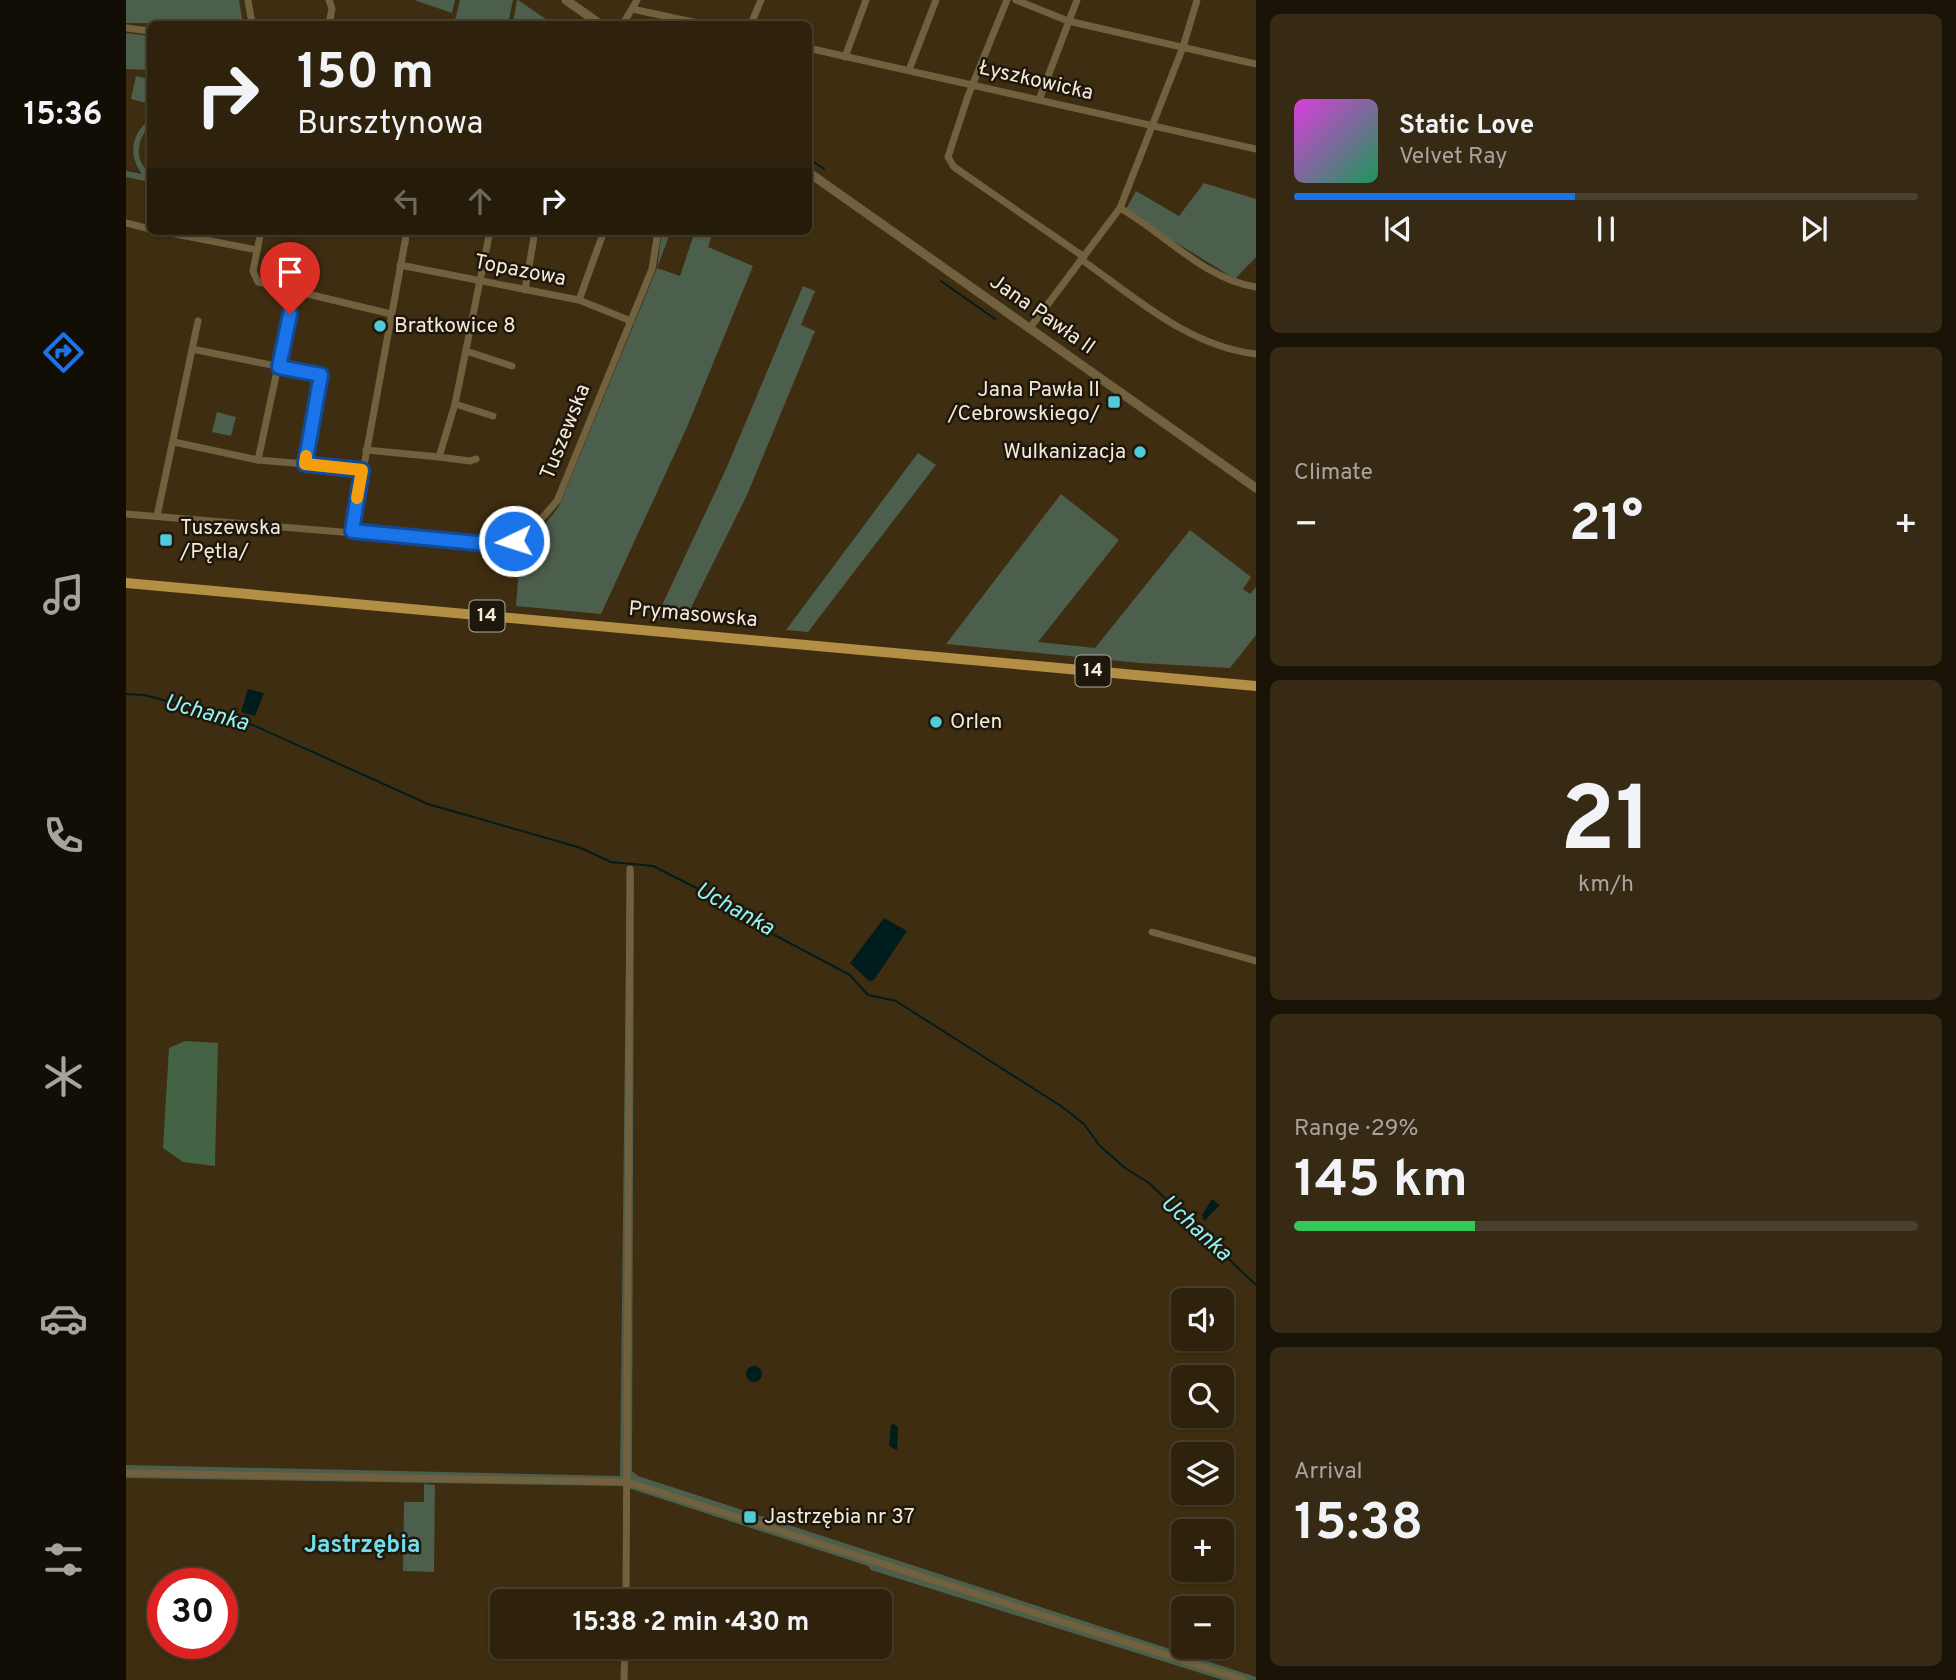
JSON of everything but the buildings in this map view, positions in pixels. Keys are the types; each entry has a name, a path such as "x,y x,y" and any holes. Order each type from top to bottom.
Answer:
{"main road":[{"name":"Prymasowska","path":"126,583 1256,686"}],"street":[{"path":"248,0 252,21"},
{"path":"329,0 332,9 330,21"},
{"path":"566,0 596,21"},
{"path":"625,21 638,0"},
{"path":"752,21 761,0"},
{"path":"845,57 866,0"},
{"path":"909,71 936,0"},
{"path":"1007,0 972,85 948,157 954,167 1184,331 1206,342 1256,354"},
{"path":"1016,0 1068,22 1256,64"},
{"path":"1039,100 1077,0"},
{"path":"1030,328 1120,208 1154,126 1197,0"},
{"path":"632,9 688,21"},
{"path":"126,28 147,31"},
{"name":"Łyszkowicka","path":"812,49 1256,149"},
{"name":"Jana Pawła II","path":"812,175 1256,488"},
{"path":"1120,208 1209,268 1230,280 1256,287"},
{"path":"126,223 147,228"},
{"path":"180,235 257,250"},
{"path":"260,235 254,278 258,282 391,314"},
{"path":"352,531 359,470 366,450 406,235"},
{"path":"439,457 455,404 489,235"},
{"path":"525,290 534,235"},
{"path":"579,300 603,235"},
{"name":"Tuszewska","path":"126,514 487,544 514,541 528,534 557,501 652,269 657,235"},
{"name":"Topazowa","path":"400,265 579,300 631,320"},
{"path":"258,460 295,291"},
{"path":"157,516 198,321"},
{"path":"192,349 321,375 305,464"},
{"path":"466,351 512,366"},
{"path":"455,404 493,416"},
{"path":"174,442 258,460 359,470"},
{"path":"366,450 470,461 476,459"},
{"path":"626,1589 630,869"},
{"path":"1153,932 1256,961"},
{"path":"126,1473 628,1482 1244,1680"},
{"path":"624,1680 625,1659"}],"green space":[{"path":"126,0 239,0 242,21 147,21 147,23 126,23"},
{"path":"414,0 455,0 452,13"},
{"path":"460,0 513,0 509,21 455,21"},
{"path":"518,0 549,21 514,21"},
{"path":"126,33 147,36 147,70 126,69"},
{"path":"136,76 147,78 147,103 131,99"},
{"path":"147,122 139,156 147,170 147,181 126,177 126,171 142,174 133,152 135,138"},
{"path":"1204,183 1256,199 1256,257 1235,279 1125,211 1136,191 1179,216"},
{"path":"661,235 669,235 657,268"},
{"path":"694,235 712,235 708,247 753,266 687,427 601,614 516,606 518,580 508,547 537,531 559,506 657,268 680,276"},
{"path":"803,286 815,291 801,325 815,331 747,495 684,622 656,618 726,469"},
{"path":"217,412 236,417 231,436 212,432"},
{"path":"918,453 936,465 808,632 786,630"},
{"path":"1061,494 1119,540 1038,642 1095,648 1190,530 1251,577 1243,589 1250,594 1256,587 1256,635 1230,668 1140,663 946,644"},
{"path":"627,870 634,871 632,1471 638,1476 1171,1649 1171,1659 1201,1659 1256,1677 1256,1680 1223,1680 871,1570 868,1566 622,1486 126,1478 126,1465 620,1476"},
{"path":"185,1041 218,1043 215,1166 183,1162 163,1148 169,1048"},
{"path":"424,1484 435,1485 434,1572 403,1571 404,1502 424,1502"}],"water":[{"path":"248,689 264,693 255,716 241,712"},
{"path":"884,918 907,931 874,980 869,981 850,963"},
{"path":"1212,1199 1220,1205 1204,1221 1202,1215"},
{"path":"754,1366 762,1374 754,1382 746,1374"},
{"path":"891,1425 898,1427 897,1450 889,1446"}],"waterway":[{"path":"812,161 824,169"},
{"path":"941,281 995,319"},
{"name":"Uchanka","path":"126,694 144,695 244,721 428,804 581,848 611,862 653,866 714,897 729,911 850,975 868,995 896,1001 1061,1106 1084,1124 1099,1145 1125,1168 1149,1183 1256,1285"}],"slow traffic":[{"path":"306,456 305,464 362,470 357,498"}],"place":[{"name":"Bratkowice 8","path":"380,326"},
{"name":"Jana Pawła II /Cebrowskiego/","path":"1114,402"},
{"name":"Wulkanizacja","path":"1140,452"},
{"name":"Tuszewska /Pętla/","path":"166,540"},
{"name":"Orlen","path":"936,722"},
{"name":"Jastrzębia nr 37","path":"750,1517"}],"district":[{"name":"Jastrzębia","path":"362,1546"}],"route":[{"path":"290,314 279,367 321,375 305,464 362,470 352,531 487,544 514,541"}]}
